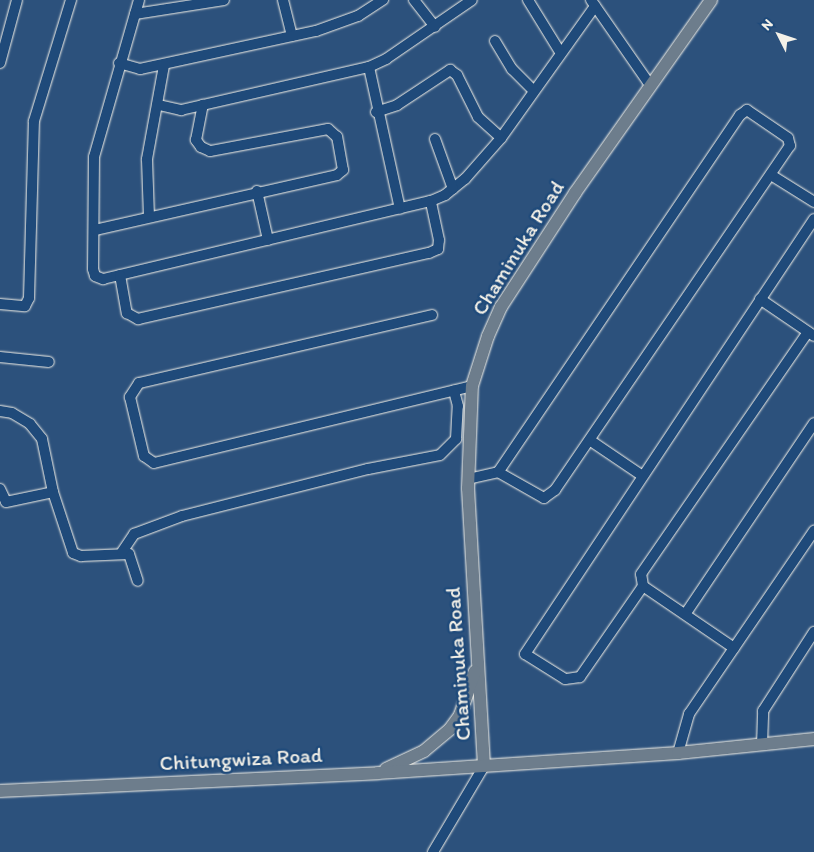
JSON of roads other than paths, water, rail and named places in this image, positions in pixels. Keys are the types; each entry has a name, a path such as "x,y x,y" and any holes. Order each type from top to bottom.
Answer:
{"main road":[{"name":"Chaminuka Road","path":"484,766 468,478 472,386 488,336 501,307 650,86 711,0"},
{"path":"378,773 424,751 450,729 460,715 478,664"},
{"name":"Chitungwiza Road","path":"0,791 378,773 678,753 814,739"}],"street":[{"path":"0,64 17,0"},
{"path":"0,304 25,306 29,298 34,121 71,0"},
{"path":"138,0 94,157 95,230 93,269 95,276 103,279 431,201 453,189 501,138 593,3 650,86"},
{"path":"135,14 195,3 224,0"},
{"path":"283,0 292,36"},
{"path":"120,64 140,69 292,36 341,24 383,0"},
{"path":"414,0 435,27"},
{"path":"159,105 182,110 369,67 386,60 472,0"},
{"path":"528,0 560,52"},
{"path":"495,41 512,69 533,90"},
{"path":"149,217 147,159 159,105 164,65"},
{"path":"369,67 376,112 400,208"},
{"path":"376,112 397,105 450,70 457,76 478,116 501,138"},
{"path":"95,230 341,173 344,163 337,136 328,129 210,151 200,147 196,140 203,105"},
{"path":"468,478 498,472 544,498 555,490 591,441 771,175 790,146 788,138 746,110 723,138 498,472"},
{"path":"435,139 453,189"},
{"path":"771,175 814,202"},
{"path":"257,191 268,240"},
{"path":"120,275 127,313 138,319 429,253 438,249 439,240 431,201"},
{"path":"760,299 811,334 641,574 643,586 580,677 565,679 526,654 641,475 814,219"},
{"path":"432,315 139,382 130,397 144,456 154,463 472,386"},
{"path":"0,357 49,362"},
{"path":"122,552 134,534 166,521 368,469 440,455 456,439 458,406 454,391"},
{"path":"0,411 12,413 30,424 42,439 54,492 73,553 81,556 122,552 129,554 134,562 138,581"},
{"path":"686,613 814,423"},
{"path":"591,441 641,475"},
{"path":"0,488 6,502 54,492"},
{"path":"678,753 689,714 814,531"},
{"path":"643,586 686,613 734,648"},
{"path":"762,745 763,711 814,632"},
{"path":"433,852 484,766"}]}
